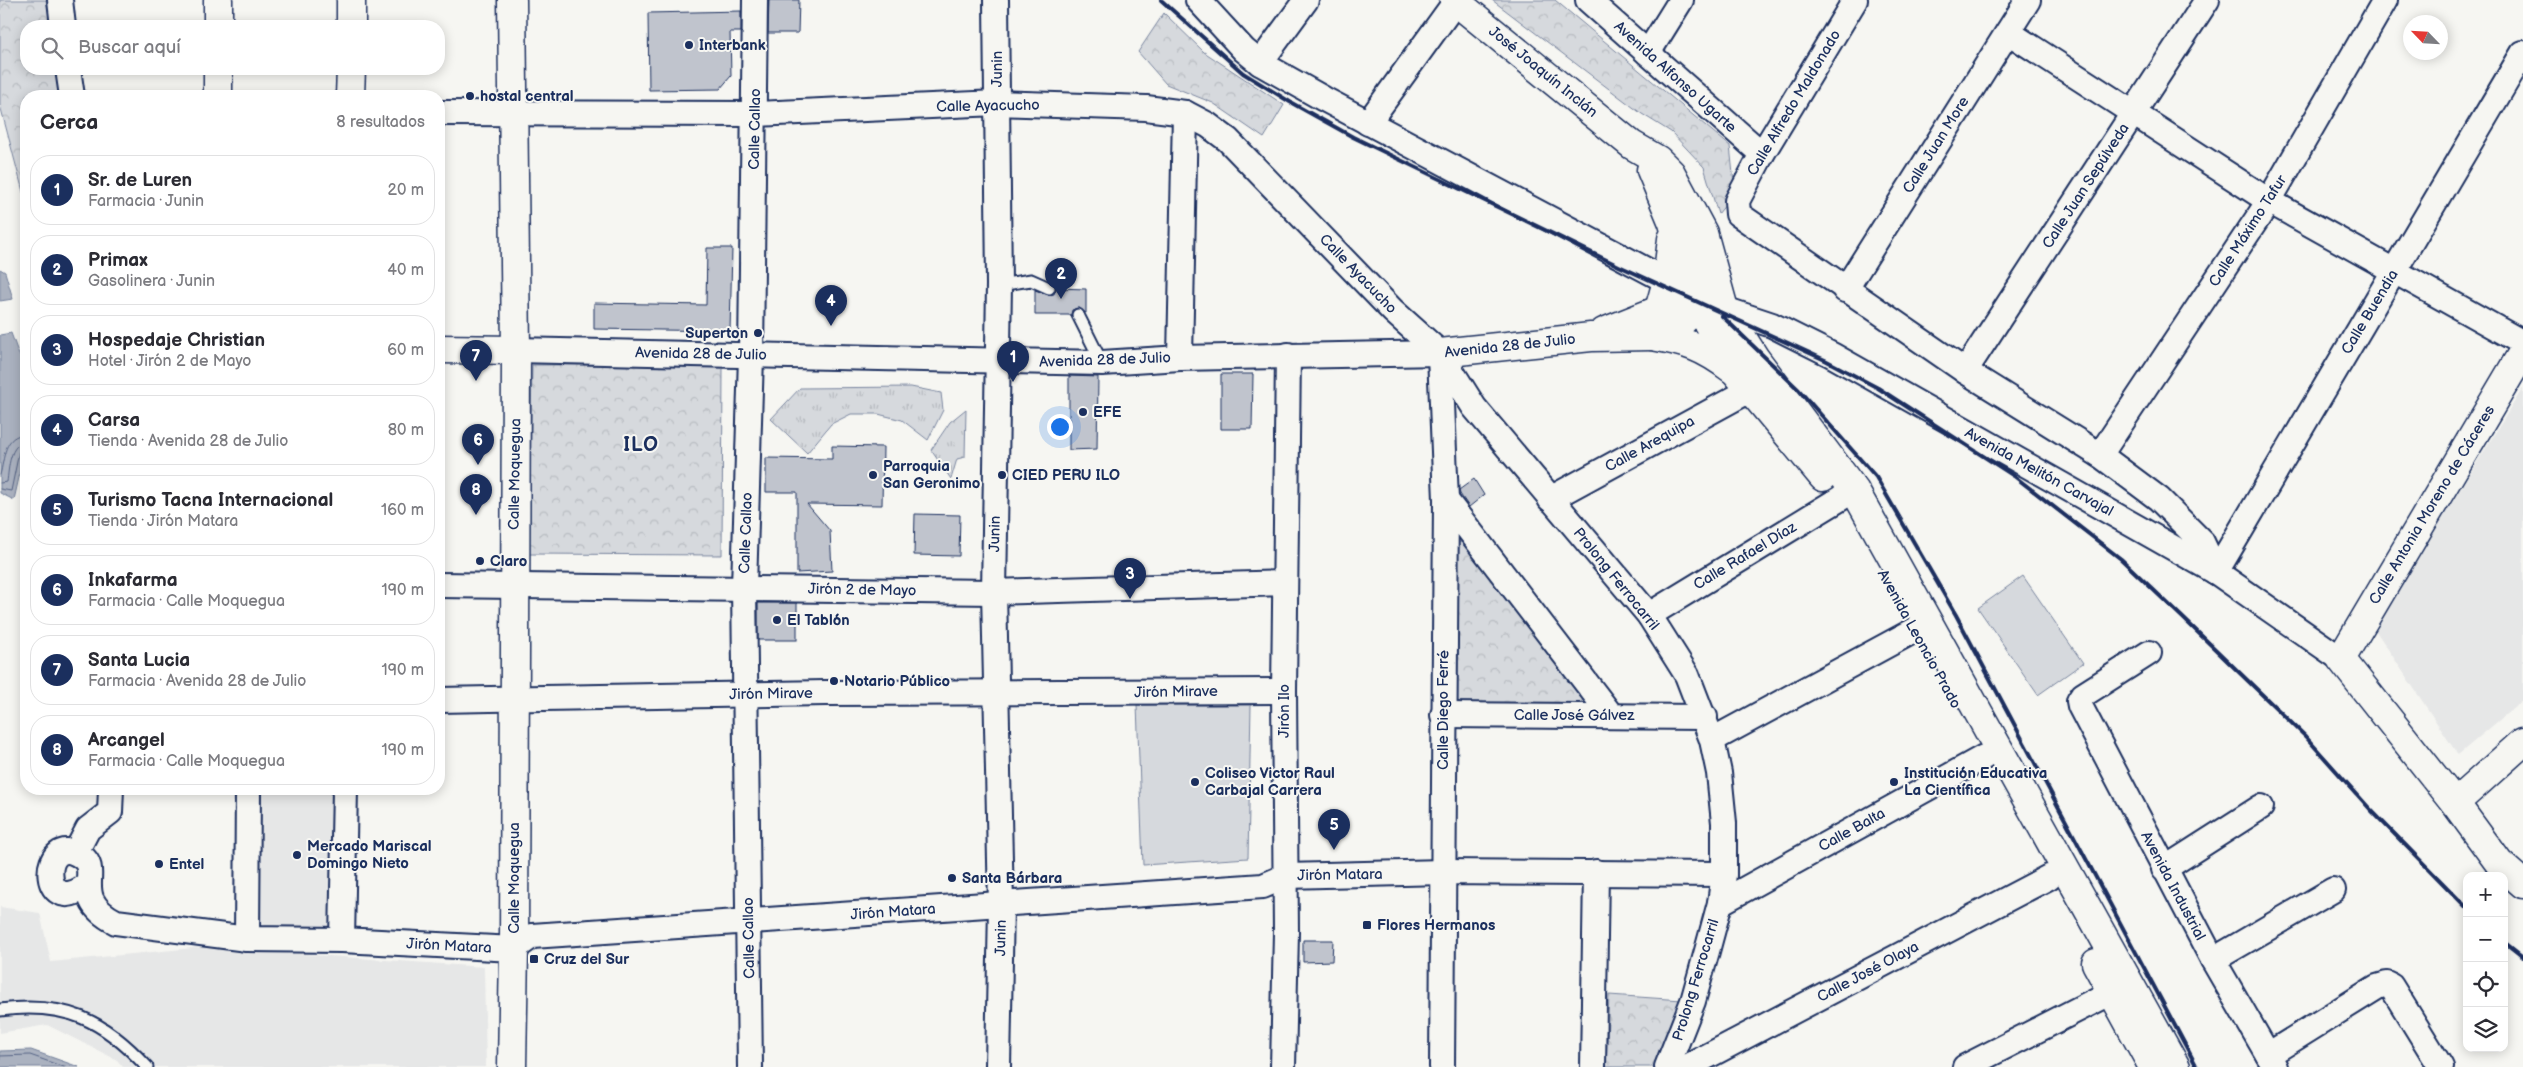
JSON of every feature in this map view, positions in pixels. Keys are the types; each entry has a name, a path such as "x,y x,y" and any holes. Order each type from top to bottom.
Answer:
{"main road":[{"path":"218,0 218,20"},
{"path":"351,0 351,20"},
{"name":"Calle Moquegua","path":"512,0 516,350 512,1067"},
{"name":"José Joaquín Inclán","path":"1455,1 1632,145 1658,160 1670,173 1703,233 1724,309"},
{"path":"218,75 218,90"},
{"path":"350,90 351,75"},
{"name":"José Joaquín Inclán","path":"1632,145 1651,170 1674,223"},
{"path":"1660,310 1667,281 1674,223"},
{"name":"Avenida Leoncio Prado","path":"1674,223 1697,305 1742,380 1841,498 2153,1067"},
{"name":"Avenida 28 de Julio","path":"1591,337 1660,310 1709,304 1724,309"},
{"name":"Avenida 28 de Julio","path":"1440,353 1591,337 1652,336 1680,323 1697,305"},
{"name":"Avenida Leoncio Prado","path":"1724,309 1755,358 1855,490 2176,1067"},
{"path":"1652,336 1684,341 1713,354 1742,380"},
{"name":"Avenida 28 de Julio","path":"445,349 516,350"},
{"name":"Calle Antonia Moreno de Cáceres","path":"2341,659 2523,352"},
{"path":"2341,659 2455,803 2499,862 2523,884"},
{"path":"2455,803 2523,742"}],"street":[{"path":"60,0 62,20"},
{"name":"Calle Callao","path":"750,1067 744,587 751,356 755,0"},
{"name":"Junin","path":"996,0 999,285 994,592 998,694 1001,905 998,1067"},
{"path":"1198,0 1244,50 1260,63 1368,123 1667,281 1697,305"},
{"path":"1260,63 1306,0"},
{"name":"Avenida Alfonso Ugarte","path":"1588,0 1762,154"},
{"path":"1648,53 1680,0"},
{"name":"Calle Alfredo Maldonado","path":"1845,290 1745,221 1738,214 1736,208 1737,201 1762,154 1855,0"},
{"name":"Calle Juan More","path":"1845,290 2028,0"},
{"name":"Calle Juan Sepúlveda","path":"1965,371 2206,0"},
{"name":"Calle Máximo Tafur","path":"2100,455 2269,201 2386,0"},
{"path":"1368,123 1455,1"},
{"path":"2008,32 2269,201 2523,343"},
{"name":"Calle Buendia","path":"2216,572 2523,53"},
{"path":"69,75 71,90"},
{"name":"Calle Ayacucho","path":"445,112 755,114 997,103 1146,108 1185,113 1208,125 1228,140 1393,311 1440,353"},
{"path":"1180,358 1185,113"},
{"path":"1845,290 1965,371 2100,455 2159,499 2202,542 2216,572"},
{"name":"Avenida Melitón Carvajal","path":"1724,309 1772,325 1832,355 2216,572 2341,659"},
{"name":"Avenida 28 de Julio","path":"516,350 1102,363 1180,358 1440,353"},
{"name":"Prolong Ferrocarril","path":"1440,353 1474,407 1649,614 1687,675 1705,717 1720,773 1724,823 1724,874 1720,903 1692,1001 1667,1067"},
{"name":"Calle Diego Ferré","path":"1440,353 1446,500 1442,1067"},
{"name":"Jirón Ilo","path":"1283,1067 1286,876 1284,583 1288,355"},
{"name":"Calle Arequipa","path":"1550,499 1742,380"},
{"name":"Calle Rafael Díaz","path":"1649,614 1841,498"},
{"path":"1446,500 1611,715"},
{"name":"Jirón 2 de Mayo","path":"445,585 744,587 994,592 1284,583"},
{"path":"1712,740 1915,630"},
{"name":"Avenida Industrial","path":"2149,652 2083,695 2079,701 2080,706 2213,960 2272,1061"},
{"name":"Jirón Mirave","path":"445,700 745,694 1284,691"},
{"name":"Calle José Gálvez","path":"1443,715 1705,717"},
{"name":"Calle Balta","path":"1720,903 1984,757"},
{"path":"76,852 88,829 110,812 111,795"},
{"path":"247,939 248,795"},
{"path":"342,940 345,795"},
{"path":"2164,869 2261,807"},
{"path":"63,852 76,852 87,860 91,872 87,885 77,893 64,893 53,886 48,873 52,861 63,852"},
{"name":"Jirón Matara","path":"87,885 91,901 100,914 116,922 247,939 342,940 514,950 532,936 1262,886 1286,876 1443,872 1724,874"},
{"path":"1593,1067 1596,872"},
{"name":"Calle José Olaya","path":"1687,1067 2049,877"},
{"path":"2213,960 2332,890"},
{"path":"2272,1061 2377,987 2387,984 2391,986 2442,1067"},
{"path":"1965,1067 2112,992"}],"lane":[{"path":"999,285 1031,280 1049,288"},
{"path":"1078,315 1102,363"},
{"path":"0,1010 48,1008 88,1018 124,1042 147,1067"}],"shaded area":[{"path":"2523,388 2523,700 2458,755 2374,628"},
{"name":"Mercado Mariscal Domingo Nieto","path":"259,795 333,795 333,920 326,929 268,928 260,922"},
{"path":"0,907 40,913 51,962 203,947 484,967 486,1067 123,1067 117,1060 47,1025 0,1033"}],"green space":[{"path":"0,0 46,0 51,20 20,20 20,75 62,75 66,90 20,90 20,180 0,105"},
{"path":"1492,0 1555,0 1730,146 1735,193 1718,214 1704,167 1671,132 1642,114"},
{"path":"1164,13 1204,52 1284,105 1264,138 1213,103 1166,84 1138,52"},
{"path":"723,364 722,555 529,554 532,365"},
{"path":"911,387 941,393 943,410 928,440 902,420 878,414 851,414 831,424 807,453 771,419 800,388"},
{"path":"966,409 965,457 957,459 951,479 931,450 950,422"},
{"path":"1457,542 1468,543 1585,695 1581,703 1452,704"},
{"path":"2023,576 2083,663 2038,695 1978,608"},
{"name":"Coliseo Victor Raul Carbajal Carrera","path":"1137,705 1251,705 1248,858 1143,865"},
{"path":"1609,995 1682,1000 1653,1067 1606,1067"}],"water":[{"path":"0,269 5,272 13,299 0,301"},
{"path":"11,333 20,356 20,473 14,500 0,493 0,335"},
{"path":"31,1050 79,1067 0,1067 0,1051"}],"building":[{"path":"769,0 799,0 798,33 768,33"},
{"name":"Interbank","path":"741,11 741,32 730,32 731,76 720,89 649,90 648,13"},
{"path":"707,248 732,248 730,331 594,329 594,303 706,305"},
{"path":"1056,288 1086,289 1086,313 1078,308 1072,310 1071,315 1035,315 1035,290 1049,295 1054,294"},
{"path":"1221,374 1253,374 1252,429 1221,429"},
{"name":"EFE","path":"1069,376 1098,377 1097,449 1069,450"},
{"path":"832,446 883,447 882,505 807,504 830,531 832,571 797,573 797,492 766,492 766,458 832,459"},
{"path":"1474,479 1484,495 1469,507 1459,490"},
{"path":"915,514 960,515 959,556 914,555"},
{"name":"El Tablón","path":"758,603 797,603 797,640 758,640"},
{"path":"1303,940 1333,940 1332,961 1303,962"}],"railway":[{"path":"1161,0 1243,73 1290,102 1353,137 1619,266 1825,360 1878,388 2014,476 2121,559 2182,617 2305,736 2370,809 2463,904"},
{"path":"1722,316 1799,390 1876,477 1956,615 2197,1067"},
{"path":"2508,945 2523,957"}],"place":[{"name":"Interbank","path":"689,45"},
{"name":"hostal central","path":"470,96"},
{"name":"Primax","path":"1061,299"},
{"name":"Carsa","path":"831,326"},
{"name":"Superton","path":"758,333"},
{"name":"Santa Lucia","path":"476,381"},
{"name":"Sr. de Luren","path":"1013,382"},
{"name":"EFE","path":"1083,412"},
{"name":"Inkafarma","path":"478,465"},
{"name":"Parroquia San Geronimo","path":"873,475"},
{"name":"CIED PERU ILO","path":"1002,475"},
{"name":"Arcangel","path":"476,515"},
{"name":"Claro","path":"480,561"},
{"name":"Hospedaje Christian","path":"1130,599"},
{"name":"El Tablón","path":"777,620"},
{"name":"Notario Público","path":"834,681"},
{"name":"Coliseo Victor Raul Carbajal Carrera","path":"1195,782"},
{"name":"Institución Educativa La Científica","path":"1894,782"},
{"name":"Turismo Tacna Internacional","path":"1334,850"},
{"name":"Mercado Mariscal Domingo Nieto","path":"297,855"},
{"name":"Entel","path":"159,864"},
{"name":"Santa Bárbara","path":"952,878"},
{"name":"Flores Hermanos","path":"1367,925"},
{"name":"Cruz del Sur","path":"534,959"}],"district":[{"name":"ILO","path":"641,445"}]}
